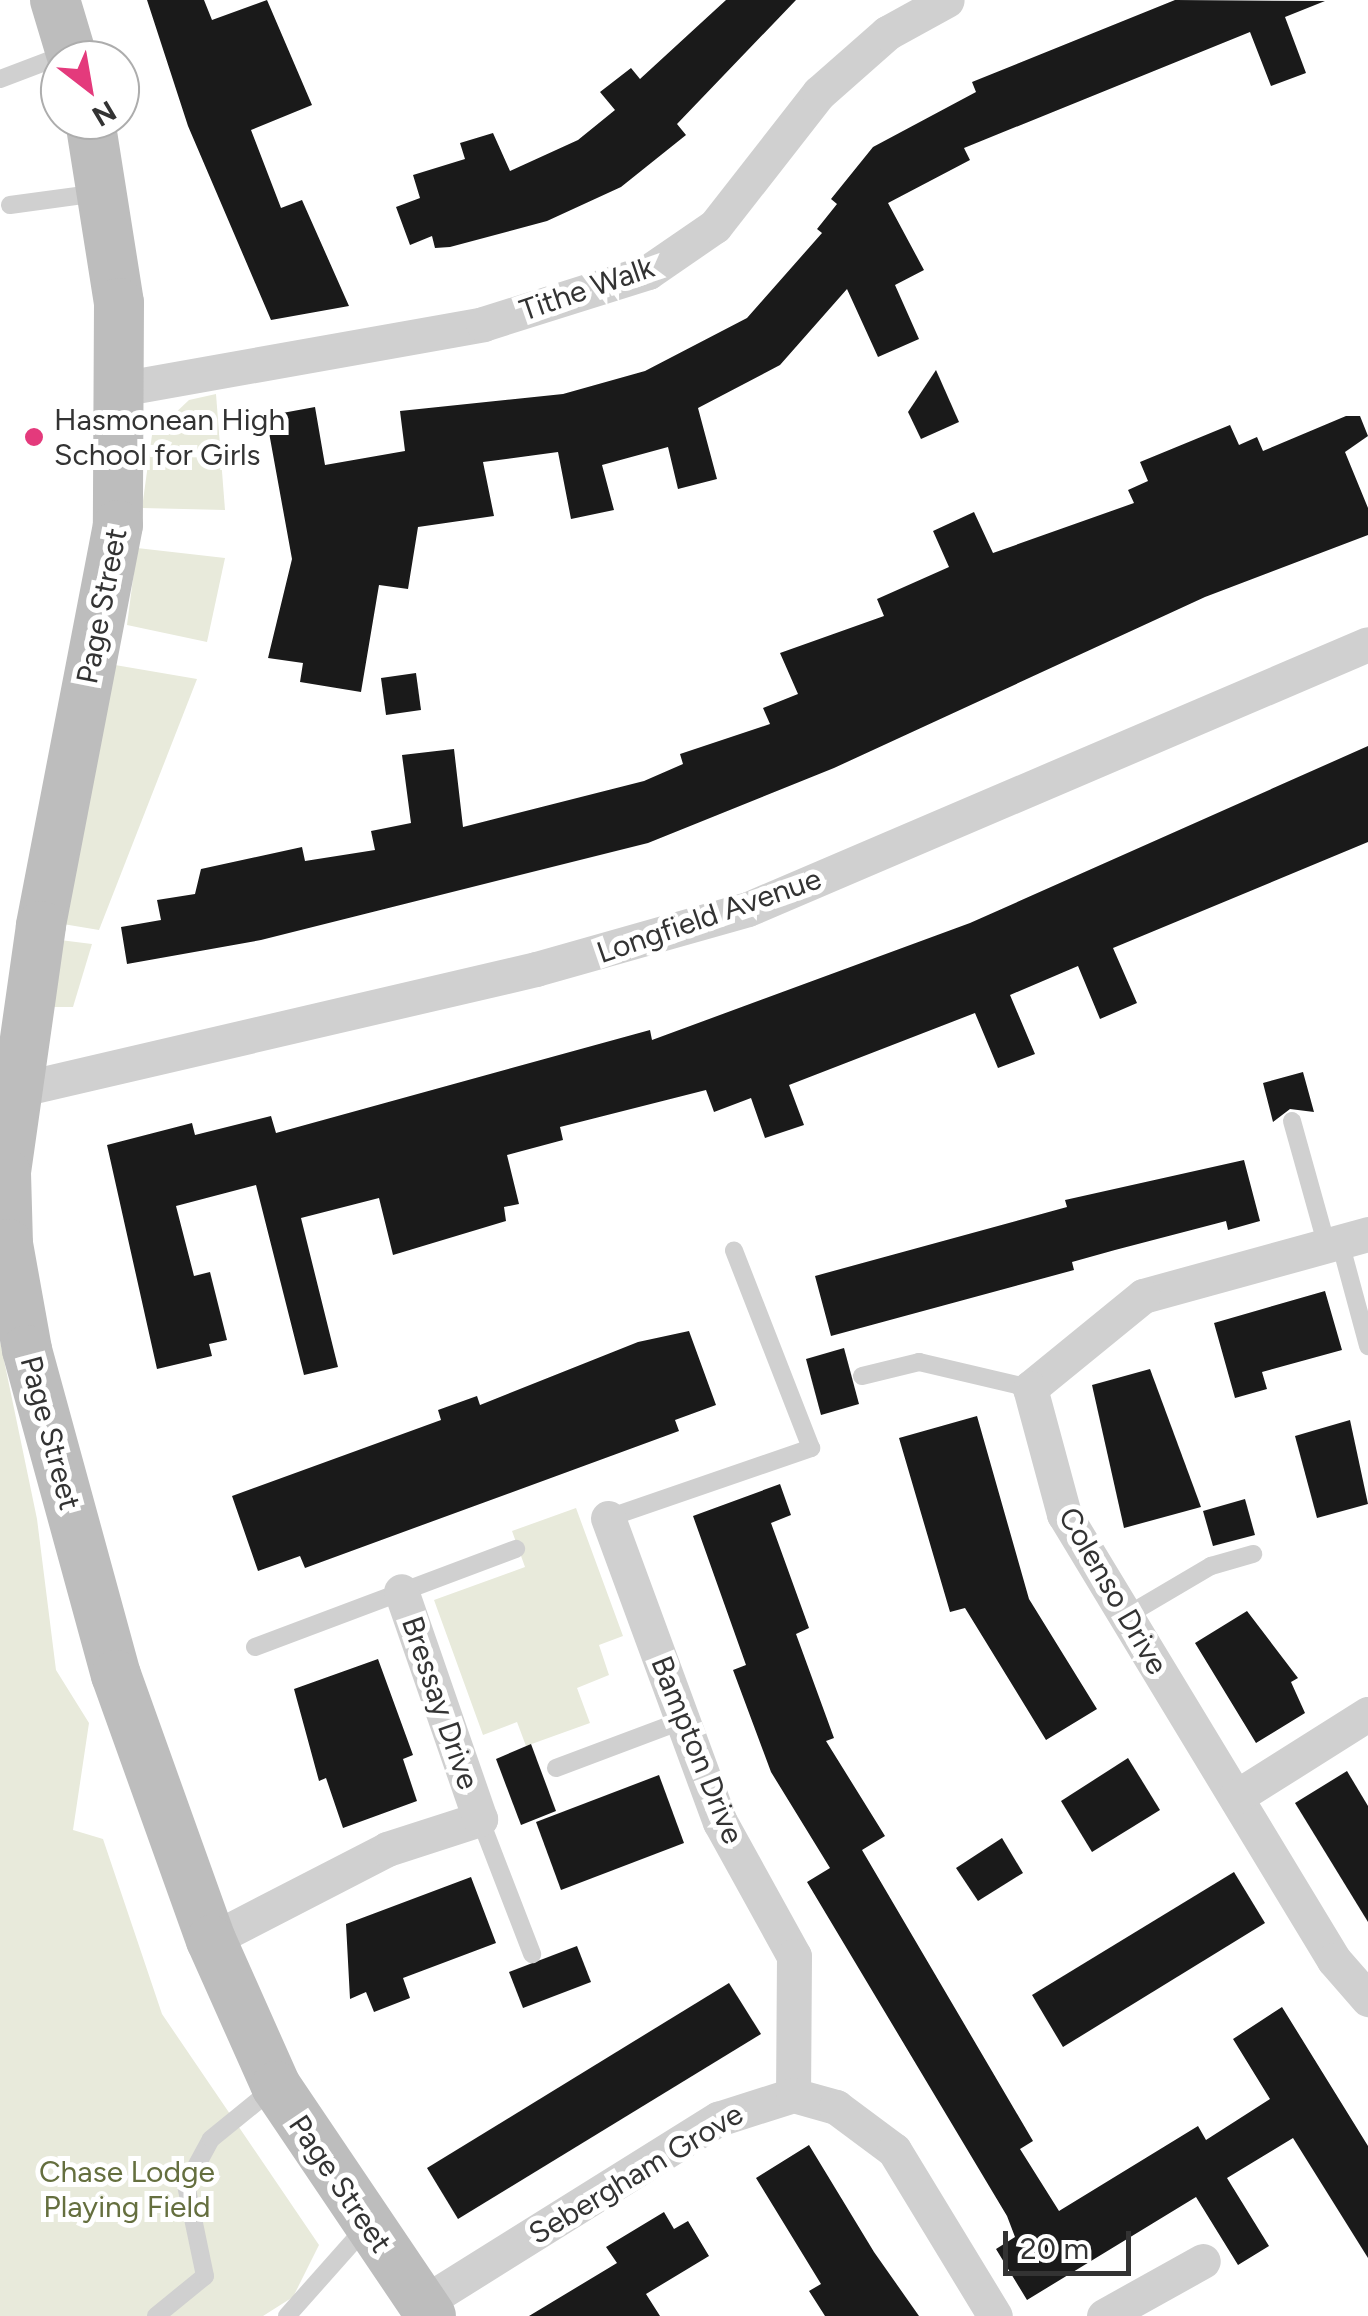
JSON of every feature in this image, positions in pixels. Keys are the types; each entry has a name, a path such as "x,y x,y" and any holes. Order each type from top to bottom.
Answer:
{"street":[{"path":"54,0 67,40"},
{"name":"Tithe Walk","path":"125,388 483,324 648,272 716,226 820,94 886,33 948,0"},
{"name":"Page Street","path":"94,140 104,192 125,388 118,525 9,1088 8,1244 27,1350 116,1675 212,1940 276,2086 366,2227 427,2310"},
{"name":"Longfield Avenue","path":"9,1088 572,960 748,909 1368,644"},
{"path":"1030,1388 1143,1296 1345,1241"},
{"name":"Colenso Drive","path":"1030,1388 1064,1514 1334,1960 1368,1998"},
{"name":"Bampton Drive","path":"608,1518 720,1822 794,1956 793,2096"},
{"name":"Bressay Drive","path":"212,1940 386,1849 480,1819 401,1591"},
{"path":"1236,1797 1368,1714"},
{"path":"793,2096 836,2107 894,2150 995,2316"},
{"name":"Sebergham Grove","path":"427,2310 718,2119 793,2096"},
{"path":"1104,2316 1203,2262"}],"lane":[{"path":"0,79 40,66"},
{"path":"10,205 104,192"},
{"path":"1292,1121 1345,1241 1368,1346"},
{"path":"608,1518 811,1448 734,1251"},
{"path":"862,1376 919,1362 1030,1388"},
{"path":"255,1646 516,1549"},
{"path":"1126,1616 1211,1566 1253,1554"},
{"path":"556,1768 681,1721"},
{"path":"480,1819 532,1954"},
{"path":"156,2316 205,2276 186,2186 211,2139 276,2086"},
{"path":"287,2316 366,2227"}],"green space":[{"path":"216,394 225,510 142,508 152,435 189,400"},
{"path":"137,548 225,558 207,642 127,625"},
{"path":"115,665 197,679 99,930 63,924"},
{"path":"60,940 92,944 73,1007 54,1007"},
{"name":"Chase Lodge Playing Field","path":"0,1341 37,1519 56,1670 89,1723 73,1830 103,1839 162,2014 319,2245 293,2297 263,2316 0,2316"},
{"path":"576,1508 623,1636 599,1645 609,1675 577,1688 590,1723 526,1746 517,1722 483,1735 434,1600 525,1567 512,1531"}],"building":[{"path":"147,0 204,0 212,20 267,0 312,105 251,130 281,208 302,200 349,306 271,320 188,126"},
{"path":"726,0 796,0 677,124 686,135 621,187 547,221 450,247 435,248 432,236 410,245 396,207 420,198 413,175 465,159 460,143 493,133 510,171 578,140 615,110 600,92 631,68 640,79"},
{"path":"1175,0 1325,1 1285,17 1306,73 1271,86 1250,32 964,148 970,160 888,203 924,270 895,285 919,339 878,357 847,289 780,365 698,408 717,479 678,489 668,447 602,465 614,510 571,519 558,452 483,462 494,516 418,527 408,589 379,585 361,692 300,682 303,663 268,658 292,559 266,416 315,407 325,465 405,451 400,411 563,394 645,371 747,318 822,233 817,229 837,204 831,199 873,147 976,92 972,82"},
{"path":"936,370 959,422 921,439 908,412"},
{"path":"1346,416 1360,416 1368,436 1345,452 1368,508 1368,535 1205,597 834,768 648,843 261,940 127,964 121,927 161,920 157,900 195,894 201,869 302,847 305,861 375,850 371,831 411,823 402,755 454,749 463,827 644,781 683,764 680,754 770,724 763,708 798,694 780,653 884,616 877,599 949,567 933,531 974,512 993,553 1134,503 1128,490 1148,481 1140,462 1230,425 1239,445 1257,437 1263,451"},
{"path":"416,673 421,710 386,715 381,678"},
{"path":"1368,746 1368,842 1113,948 1137,1003 1100,1019 1078,966 1010,995 1035,1054 998,1068 975,1013 789,1085 804,1125 765,1138 751,1098 714,1112 706,1090 560,1127 563,1140 507,1155 519,1204 504,1207 506,1221 393,1255 379,1198 301,1218 338,1367 304,1375 256,1185 176,1206 194,1276 210,1272 227,1340 209,1344 212,1356 157,1369 107,1145 192,1123 195,1135 271,1116 276,1133 650,1030 652,1040 970,923"},
{"path":"1303,1072 1314,1112 1290,1109 1273,1122 1263,1083"},
{"path":"1244,1160 1260,1221 1228,1230 1226,1221 1115,1250 1072,1262 1074,1270 831,1336 815,1276 1067,1207 1065,1200"},
{"path":"1325,1291 1342,1350 1262,1372 1267,1389 1235,1398 1214,1323"},
{"path":"689,1331 716,1405 675,1420 679,1431 305,1568 300,1556 258,1571 232,1496 441,1420 438,1410 477,1396 480,1405 638,1342"},
{"path":"844,1348 859,1404 821,1415 806,1359"},
{"path":"1150,1369 1201,1507 1124,1528 1092,1385"},
{"path":"977,1416 1029,1599 1097,1709 1046,1740 965,1608 950,1612 899,1438"},
{"path":"1350,1420 1368,1504 1317,1518 1295,1436"},
{"path":"780,1484 791,1515 771,1523 809,1628 796,1634 834,1738 826,1741 885,1836 862,1850 1033,2141 1020,2149 1059,2211 1198,2126 1206,2140 1270,2099 1233,2039 1282,2007 1368,2146 1368,2258 1293,2138 1227,2178 1269,2246 1238,2265 1196,2197 1027,2300 996,2249 1015,2237 1007,2216 807,1882 830,1868 771,1772 733,1670 746,1665 693,1516"},
{"path":"1245,1499 1255,1535 1213,1546 1203,1511"},
{"path":"1247,1611 1298,1678 1291,1682 1305,1713 1256,1743 1195,1643"},
{"path":"378,1659 413,1755 403,1759 417,1801 343,1828 326,1778 319,1781 294,1689"},
{"path":"531,1744 556,1811 521,1825 496,1759"},
{"path":"1128,1758 1160,1810 1092,1852 1061,1801"},
{"path":"1347,1771 1368,1806 1368,1922 1295,1803"},
{"path":"659,1775 684,1843 561,1890 536,1822"},
{"path":"1002,1838 1023,1873 978,1901 956,1868"},
{"path":"1234,1872 1265,1923 1063,2047 1032,1995"},
{"path":"471,1877 496,1943 403,1978 410,1998 374,2012 366,1992 350,1999 346,1924"},
{"path":"577,1946 591,1982 523,2008 509,1972"},
{"path":"729,1983 761,2034 458,2219 427,2168"},
{"path":"809,2145 874,2252 919,2316 825,2316 809,2291 821,2284 756,2178"},
{"path":"664,2212 674,2229 688,2221 709,2256 646,2294 660,2316 529,2316 617,2263 606,2247"}],"place":[{"name":"Hasmonean High School for Girls","path":"34,437"}]}
